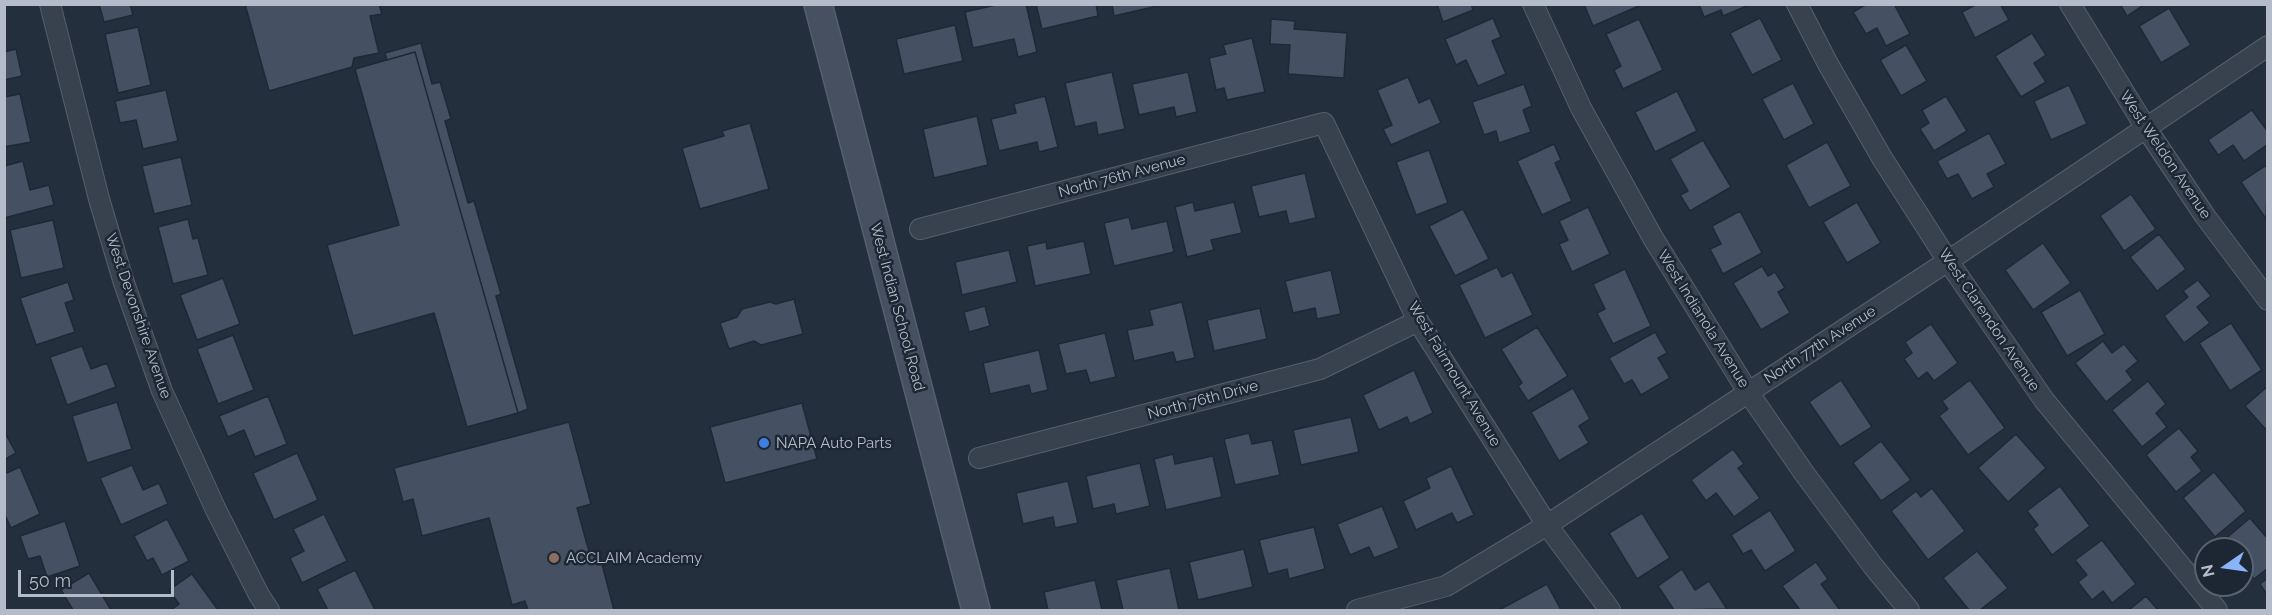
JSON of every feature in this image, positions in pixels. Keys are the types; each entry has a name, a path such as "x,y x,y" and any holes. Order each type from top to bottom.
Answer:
{"main road":[{"name":"West Indian School Road","path":"818,4 976,610"}],"street":[{"name":"West Devonshire Avenue","path":"50,4 99,199 124,283 162,391 216,510 259,595 269,610"},
{"name":"West Indianola Avenue","path":"1533,4 1581,108 1653,238 1748,392 1804,473 1873,566 1909,610"},
{"name":"West Clarendon Avenue","path":"1797,4 1827,64 1882,158 1948,261 2044,400 2217,610"},
{"name":"West Weldon Avenue","path":"2070,4 2145,128 2205,216 2268,300"},
{"name":"North 77th Avenue","path":"1357,610 1446,586 1547,525 1948,261 2268,46"},
{"name":"North 76th Avenue","path":"920,229 1324,123"},
{"name":"West Fairmount Avenue","path":"1324,123 1418,321 1547,525 1610,610"},
{"name":"North 76th Drive","path":"979,458 1320,369 1418,321"}],"building":[{"path":"99,4 130,4 133,15 104,22"},
{"path":"245,4 379,4 382,14 370,16 379,53 354,58 352,67 269,91"},
{"path":"1000,4 1026,4 1037,52 1018,57 1014,39 973,48 965,12"},
{"path":"1036,4 1096,4 1098,16 1042,29"},
{"path":"1112,4 1166,4 1114,16"},
{"path":"1437,4 1471,4 1473,10 1443,22"},
{"path":"1584,4 1641,4 1641,5 1593,26"},
{"path":"1699,4 1749,5 1723,16 1721,10 1704,17"},
{"path":"1867,4 1894,4 1910,34 1886,46 1877,28 1866,34 1853,12"},
{"path":"1977,4 2000,4 2009,20 1975,38 1962,12"},
{"path":"2120,4 2145,4 2127,16"},
{"path":"2169,8 2191,45 2161,63 2139,26"},
{"path":"1493,18 1501,37 1492,41 1506,74 1478,86 1466,60 1456,65 1445,39"},
{"path":"1760,18 1782,60 1752,75 1730,33"},
{"path":"1271,19 1295,21 1294,29 1347,33 1344,78 1288,74 1290,45 1270,44"},
{"path":"1639,19 1663,70 1623,89 1614,70 1621,66 1606,34"},
{"path":"955,25 963,61 904,74 896,39"},
{"path":"138,27 151,85 118,93 105,34"},
{"path":"2032,33 2046,55 2034,63 2046,82 2021,97 1995,56"},
{"path":"1252,38 1265,92 1227,100 1224,88 1216,90 1209,58 1226,54 1223,45"},
{"path":"421,43 432,84 440,82 451,119 445,121 468,203 474,201 501,294 496,296 528,409 518,413 415,52 387,60 385,53"},
{"path":"1906,45 1927,81 1901,96 1880,60"},
{"path":"16,49 22,76 4,80 4,52"},
{"path":"415,52 518,413 467,427 434,313 353,336 327,245 399,225 355,69"},
{"path":"1112,72 1125,129 1098,135 1096,122 1075,127 1065,83"},
{"path":"1188,72 1197,112 1176,117 1174,107 1139,115 1132,84"},
{"path":"1408,77 1419,103 1430,98 1441,123 1391,145 1383,129 1392,125 1377,90"},
{"path":"1793,83 1814,124 1784,140 1762,99"},
{"path":"1524,84 1532,106 1523,110 1531,132 1499,143 1496,131 1484,135 1472,102"},
{"path":"2069,85 2087,124 2051,140 2034,101"},
{"path":"166,90 178,141 143,149 136,120 120,123 115,101"},
{"path":"1677,91 1697,131 1655,152 1635,112"},
{"path":"20,94 31,142 4,147 4,97"},
{"path":"1045,96 1058,147 1039,152 1037,142 999,151 991,119 1016,113 1014,104"},
{"path":"1946,96 1967,131 1934,151 1920,129 1929,123 1922,110"},
{"path":"2252,110 2268,132 2268,144 2244,161 2233,145 2218,155 2208,140"},
{"path":"977,116 988,165 934,178 923,129"},
{"path":"750,123 769,189 700,209 682,148 724,136 722,131"},
{"path":"1989,133 2006,164 1987,174 1994,187 1972,199 1958,174 1947,179 1937,161"},
{"path":"1703,140 1731,187 1690,211 1680,195 1688,191 1670,159"},
{"path":"1827,142 1851,186 1809,208 1786,165"},
{"path":"1554,144 1561,160 1555,163 1572,201 1542,215 1517,161"},
{"path":"1429,150 1448,203 1416,215 1396,162"},
{"path":"181,157 192,205 154,214 142,166"},
{"path":"23,161 30,190 49,185 54,205 4,218 4,166"},
{"path":"2265,166 2268,169 2266,219 2241,182"},
{"path":"1305,173 1316,218 1289,224 1286,211 1259,217 1251,186"},
{"path":"2131,194 2156,229 2124,251 2100,216"},
{"path":"1193,202 1195,211 1234,202 1242,233 1211,240 1214,250 1187,257 1175,207"},
{"path":"1857,202 1881,243 1847,263 1823,222"},
{"path":"1588,207 1610,254 1572,272 1559,244 1568,240 1559,221"},
{"path":"1463,209 1489,259 1455,276 1429,226"},
{"path":"1740,211 1762,253 1723,274 1710,249 1721,244 1712,226"},
{"path":"1129,217 1132,229 1167,221 1174,252 1114,266 1104,223"},
{"path":"188,219 193,239 198,238 208,275 173,284 158,227"},
{"path":"53,220 64,268 21,278 10,230"},
{"path":"2159,234 2186,269 2157,291 2130,257"},
{"path":"1084,241 1091,274 1035,286 1027,246 1046,242 1047,249"},
{"path":"2043,243 2071,283 2033,310 2005,270"},
{"path":"1009,250 1017,282 962,295 955,262"},
{"path":"1762,266 1768,276 1775,272 1785,288 1778,292 1790,313 1761,330 1733,283"},
{"path":"1497,267 1502,277 1512,272 1533,315 1485,338 1459,285"},
{"path":"1625,269 1651,326 1613,344 1597,313 1605,309 1593,284"},
{"path":"1331,270 1341,314 1317,319 1315,308 1293,313 1285,281"},
{"path":"223,278 240,324 197,340 180,295"},
{"path":"2198,280 2211,296 2197,307 2210,323 2184,343 2164,316 2188,297 2183,291"},
{"path":"68,282 74,300 65,303 75,332 36,345 20,298"},
{"path":"2080,290 2105,334 2067,356 2041,312"},
{"path":"794,299 803,334 761,345 754,341 729,349 720,323 737,317 742,309"},
{"path":"1182,302 1195,358 1176,362 1173,352 1134,361 1127,330 1153,325 1149,310"},
{"path":"985,306 990,326 969,332 964,312"},
{"path":"1260,308 1267,339 1214,351 1207,320"},
{"path":"2231,323 2262,370 2230,391 2199,343"},
{"path":"1931,324 1958,363 1934,381 1927,372 1918,379 1904,359 1912,353 1905,342"},
{"path":"1537,327 1568,376 1528,401 1518,386 1522,383 1501,349"},
{"path":"1655,332 1667,353 1658,358 1670,378 1641,395 1632,380 1624,384 1609,358"},
{"path":"1105,333 1116,377 1090,383 1086,370 1066,374 1058,344"},
{"path":"233,335 254,390 218,404 197,349"},
{"path":"2103,341 2112,353 2124,344 2138,361 2126,371 2133,380 2106,402 2075,363"},
{"path":"82,346 91,369 107,363 116,387 67,405 50,357"},
{"path":"1039,350 1048,390 1031,394 1029,385 990,394 983,363"},
{"path":"1414,370 1433,413 1410,424 1407,417 1379,430 1363,395"},
{"path":"1841,380 1872,427 1840,447 1809,402"},
{"path":"1970,380 2005,428 1968,455 1939,416 1948,409 1942,401"},
{"path":"2148,381 2166,404 2156,413 2167,427 2142,447 2112,410"},
{"path":"2268,386 2268,432 2245,406"},
{"path":"1573,388 1590,419 1579,426 1589,443 1559,461 1531,412"},
{"path":"268,396 287,444 255,457 244,430 228,437 219,416"},
{"path":"117,402 132,449 87,463 72,416"},
{"name":"NAPA Auto Parts","path":"802,403 817,459 725,483 710,427"},
{"path":"1351,417 1359,452 1301,465 1293,430"},
{"path":"569,422 591,504 577,508 590,555 599,553 614,610 528,610 525,601 512,605 489,518 422,536 413,499 403,502 394,468"},
{"path":"2179,428 2198,451 2191,457 2202,471 2176,492 2146,455"},
{"path":"4,431 16,453 4,460"},
{"path":"1249,433 1252,444 1272,440 1280,475 1235,485 1224,439"},
{"path":"2016,434 2046,468 2008,502 1978,468"},
{"path":"1881,441 1911,480 1881,501 1853,463"},
{"path":"1733,449 1744,464 1738,468 1760,498 1734,517 1716,493 1706,501 1691,480"},
{"path":"297,453 318,500 274,520 253,473"},
{"path":"1173,454 1175,464 1213,456 1222,497 1166,510 1154,459"},
{"path":"1140,463 1150,506 1116,514 1114,504 1093,509 1086,476"},
{"path":"132,465 143,490 159,483 168,504 121,525 100,478"},
{"path":"1451,466 1474,515 1457,523 1452,513 1416,530 1403,501 1430,488 1426,478"},
{"path":"20,467 40,514 11,528 4,513 4,474"},
{"path":"2214,472 2246,511 2215,537 2183,498"},
{"path":"1068,481 1078,523 1055,528 1053,517 1023,524 1016,493"},
{"path":"2060,486 2090,526 2052,555 2033,529 2038,525 2027,511"},
{"path":"1932,488 1965,531 1928,560 1891,511 1916,491 1921,497"},
{"path":"1382,506 1399,548 1374,558 1369,547 1350,555 1337,524"},
{"path":"1770,510 1796,551 1765,571 1751,550 1743,554 1731,535"},
{"path":"1642,513 1670,558 1637,579 1609,533"},
{"path":"324,514 347,561 302,583 290,558 304,551 293,529"},
{"path":"2250,518 2268,539 2268,568 2254,579 2254,537 2228,537"},
{"path":"167,519 189,561 162,575 153,558 147,561 134,536"},
{"path":"65,521 80,566 47,577 40,556 28,559 20,536"},
{"path":"1314,527 1325,569 1289,579 1287,569 1268,574 1259,540"},
{"path":"2102,540 2136,584 2112,603 2103,591 2092,600 2078,582 2087,575 2075,560"},
{"path":"1244,549 1253,587 1198,600 1189,562"},
{"path":"1977,551 2008,588 1980,610 1969,610 1943,578"},
{"path":"1816,562 1828,579 1821,584 1840,610 1800,610 1782,586"},
{"path":"1170,568 1179,610 1123,610 1116,580"},
{"path":"1682,569 1695,590 1709,581 1727,609 1674,610 1658,586"},
{"path":"355,570 375,610 328,610 317,589"},
{"path":"89,573 111,610 73,610 61,590"},
{"path":"192,574 218,610 171,610 179,604 169,590"},
{"path":"2268,578 2268,596 2260,584"},
{"path":"1095,580 1102,610 1048,610 1044,592"},
{"path":"1547,584 1561,610 1499,610"},
{"path":"2146,596 2158,610 2129,610"}],"place":[{"name":"NAPA Auto Parts","path":"764,443"},
{"name":"ACCLAIM Academy","path":"554,558"}]}
